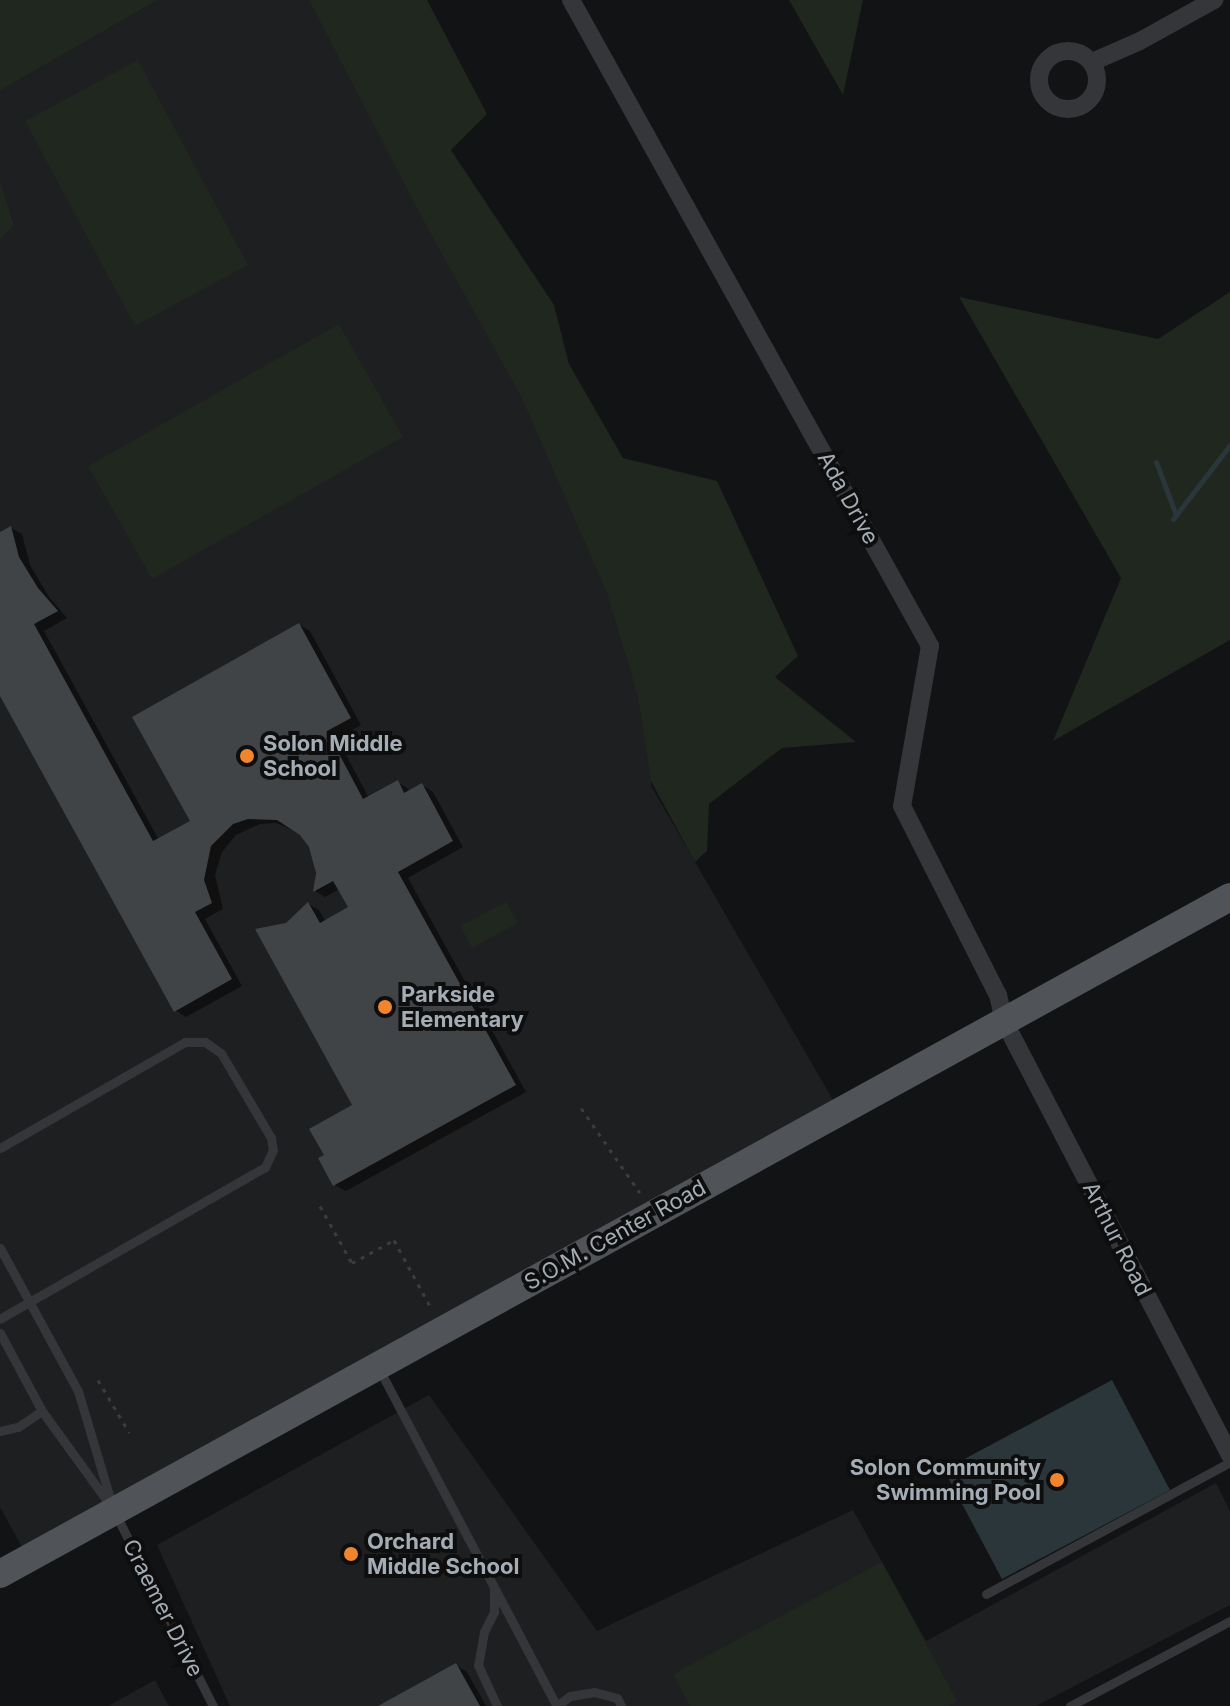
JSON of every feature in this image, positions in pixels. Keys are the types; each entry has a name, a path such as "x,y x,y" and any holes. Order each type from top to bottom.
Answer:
{"main road":[{"name":"S.O.M. Center Road","path":"0,1574 113,1509 1230,897"}],"street":[{"name":"Ada Drive","path":"571,0 930,646 902,806 998,995 1004,1021"},
{"path":"1092,62 1140,41 1214,0"},
{"name":"Arthur Road","path":"1004,1021 1230,1459"}],"lane":[{"path":"0,1148 185,1042 205,1042 221,1053 271,1138 273,1150 265,1167 0,1319"},
{"path":"0,1248 78,1391 113,1509"},
{"path":"0,1333 42,1411 113,1509"},
{"path":"378,1366 557,1706 570,1696 594,1692 617,1698 621,1706"},
{"path":"0,1431 18,1427 42,1411"},
{"path":"986,1594 1230,1459"},
{"name":"Craemer Drive","path":"113,1509 213,1706"},
{"path":"494,1586 494,1612 484,1632 478,1665 497,1706"},
{"path":"1070,1706 1230,1621"}],"path":[{"path":"581,1108 640,1193"},
{"path":"320,1206 352,1263 394,1240 431,1308"},
{"path":"98,1380 129,1432"}],"shaded area":[{"path":"0,0 158,0 0,91"},
{"path":"158,0 312,0 662,623 651,786 840,1112 28,1558 0,1507 0,240 14,225 0,179 0,91"},
{"path":"309,0 427,0 487,114 451,150 554,305 569,364 623,458 717,481 798,656 775,677 856,742 782,748 709,804 707,851 695,862 651,781 638,696 607,593 521,396 427,227"},
{"path":"789,0 863,0 843,95"},
{"path":"138,60 248,265 135,326 25,121"},
{"path":"0,179 14,225 0,240"},
{"path":"1230,292 1230,640 1053,741 1121,578 959,297 1158,339"},
{"path":"339,324 403,437 152,579 88,466"},
{"path":"506,902 518,923 472,948 460,926"},
{"name":"Solon Community Swimming Pool","path":"1112,1380 1170,1490 1002,1579 944,1470"},
{"name":"Orchard Middle School","path":"429,1395 597,1631 853,1510 926,1641 1216,1483 1230,1511 1230,1605 1036,1706 230,1706 157,1545"},
{"path":"882,1562 957,1701 949,1706 690,1706 673,1674"},
{"path":"155,1680 169,1706 108,1706"}],"building":[{"name":"Solon Middle School","path":"11,526 19,557 38,588 58,611 34,624 153,841 190,821 132,717 299,623 351,718 327,731 363,799 398,780 404,793 422,783 453,841 398,872 516,1085 333,1186 318,1158 324,1155 309,1129 352,1105 255,929 286,923 308,902 320,923 348,907 333,881 313,892 316,873 309,847 300,835 277,820 248,819 233,824 211,846 204,880 212,903 195,912 232,979 174,1012 0,696 0,532"},
{"path":"456,1663 480,1706 378,1706"}],"waterway":[{"path":"1173,519 1230,445"},
{"path":"1156,462 1176,515"}],"place":[{"name":"Solon Middle School","path":"247,756"},
{"name":"Parkside Elementary","path":"385,1007"},
{"name":"Solon Community Swimming Pool","path":"1057,1480"},
{"name":"Orchard Middle School","path":"351,1554"}]}
